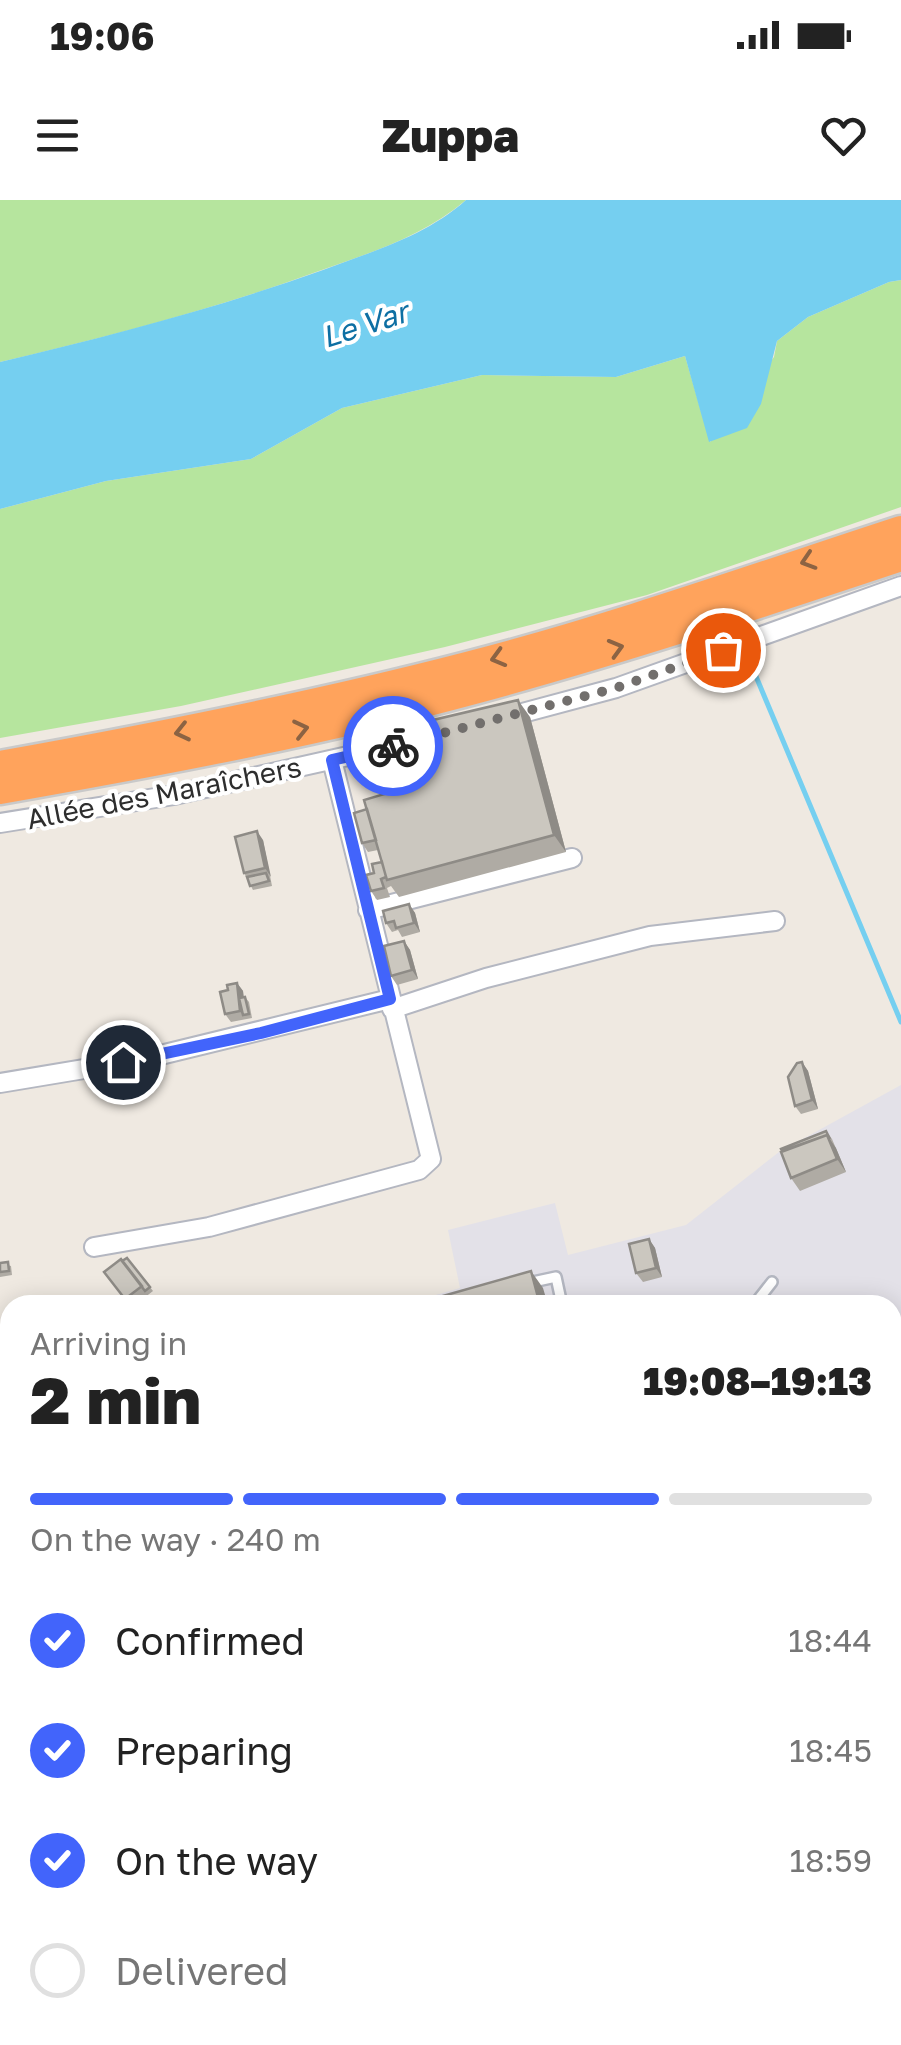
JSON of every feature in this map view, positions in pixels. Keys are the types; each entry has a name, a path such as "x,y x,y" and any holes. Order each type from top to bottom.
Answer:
{"highway":[{"path":"0,766 160,737 467,667 660,611 901,530"},
{"path":"0,789 168,760 472,690 670,632 901,556"}],"street":[{"path":"488,722 616,688 901,586"},
{"name":"Allée des Maraîchers","path":"0,823 174,795 416,741"},
{"path":"94,1247 209,1226 420,1170 431,1159 332,760"},
{"path":"368,910 572,858"},
{"path":"0,1083 144,1059 391,1004 650,936 775,921"}],"lane":[{"path":"522,1284 556,1277 560,1295"},
{"path":"762,1295 772,1282"}],"shaded area":[{"path":"901,1085 901,1295 436,1295 460,1288 448,1230 555,1203 568,1255 686,1225 779,1152"}],"green space":[{"path":"0,200 466,200 395,243 277,286 159,322 0,362"},
{"path":"901,280 901,507 647,595 445,647 181,706 0,738 0,509 106,481 251,459 342,408 482,375 616,377 685,356 710,442 774,357 777,341 808,317"}],"water":[{"name":"Le Var","path":"466,200 901,200 901,280 808,317 777,341 761,404 747,428 709,442 685,356 616,377 482,375 342,408 251,459 106,481 0,509 0,362 163,320 323,270 416,233"}],"building":[{"path":"518,700 554,835 387,880 364,800 398,790 382,732"},
{"path":"367,809 376,840 362,843 354,813"},
{"path":"257,831 265,868 244,873 235,837"},
{"path":"382,862 384,888 371,891 366,875 374,873 372,864"},
{"path":"266,873 269,881 250,886 247,877"},
{"path":"409,904 414,923 396,928 394,921 386,923 383,911"},
{"path":"404,941 412,970 391,976 384,946"},
{"path":"237,983 240,1011 225,1014 220,992"},
{"path":"245,997 249,1014 243,1015 239,998"},
{"path":"802,1062 812,1100 795,1106 788,1077"},
{"path":"826,1131 830,1139 827,1135 781,1149"},
{"path":"827,1135 837,1159 791,1178 781,1152"},
{"path":"649,1239 656,1268 636,1273 629,1244"},
{"path":"127,1258 150,1287 145,1291 122,1261"},
{"path":"121,1259 142,1286 130,1295 122,1295 104,1272"},
{"path":"8,1262 9,1271 0,1272 0,1263"},
{"path":"531,1271 537,1295 446,1295"}],"waterway":[{"path":"755,674 901,1022"}],"way so far":[{"path":"393,746 616,688 723,650"}],"route":[{"path":"123,1062 261,1033 390,999 332,760 393,746"}]}
